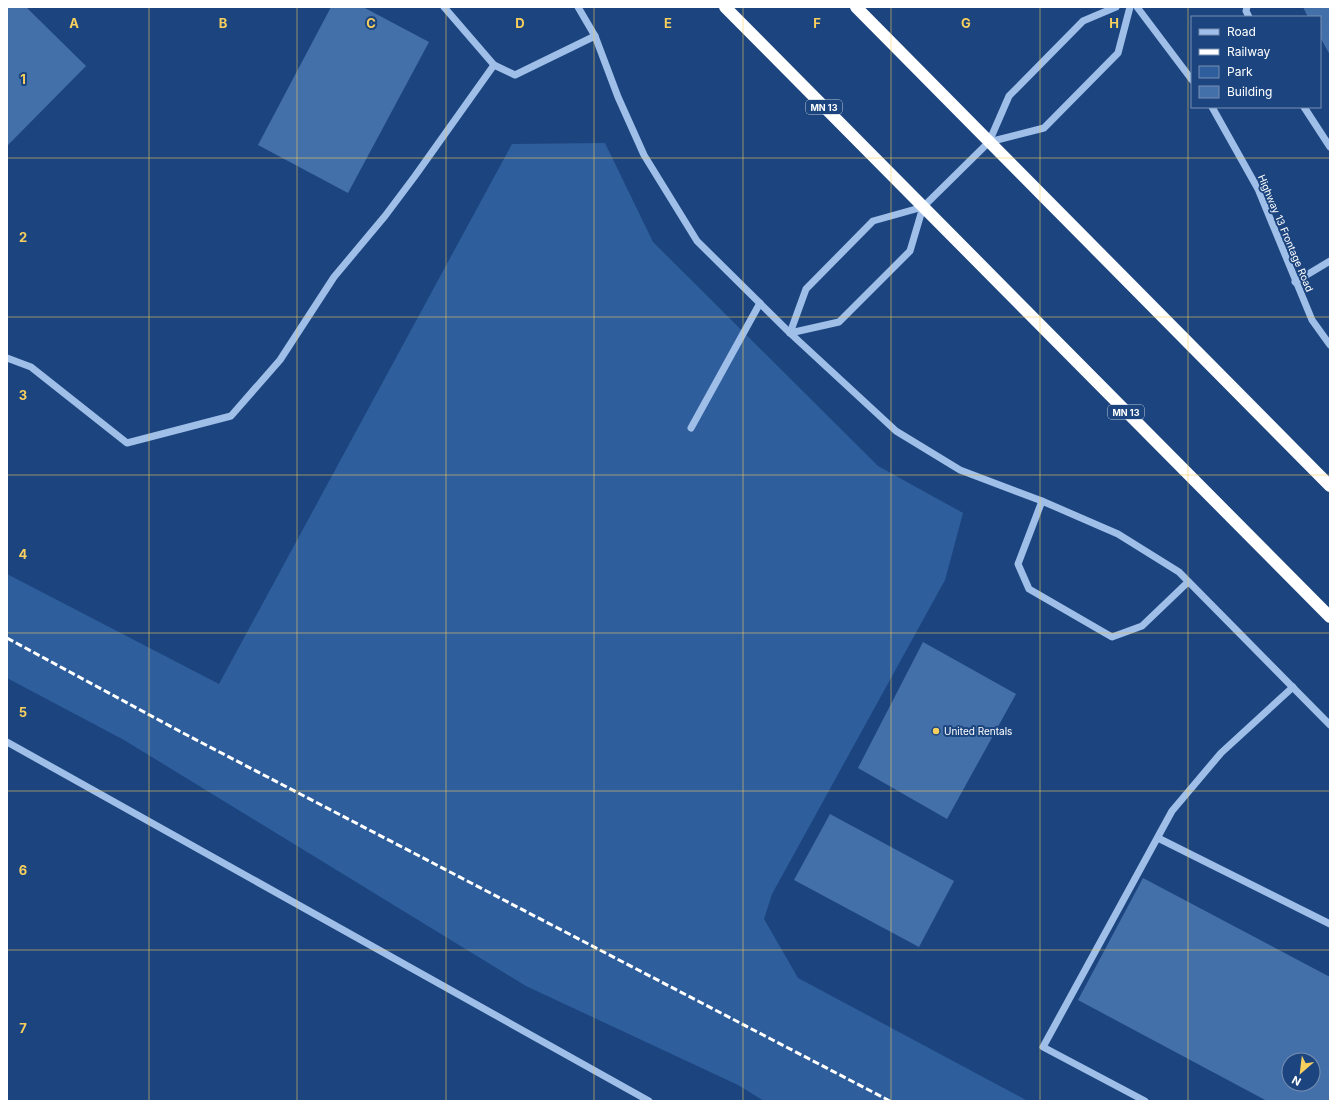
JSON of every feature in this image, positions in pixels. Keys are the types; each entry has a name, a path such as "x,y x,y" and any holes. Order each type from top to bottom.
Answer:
{"highway":[{"name":"MN 13","path":"725,7 1330,617"},
{"path":"856,7 1330,486"}],"street":[{"path":"444,7 494,65 515,75 595,36"},
{"path":"578,7 595,36 618,97 644,154 697,241 790,333 896,431 960,470 1042,501 1118,534 1179,572 1330,725"},
{"path":"790,333 806,289 873,221 923,207 989,142 1010,96 1083,21 1116,7"},
{"path":"989,142 1044,128 1118,54 1130,7"},
{"path":"1137,7 1191,79"},
{"path":"7,358 31,366 127,443 231,416 280,360 334,277 385,216 494,65"},
{"name":"Highway 13 Frontage Road","path":"1213,108 1258,189 1295,282 1312,320 1330,345"},
{"path":"1305,108 1330,147"},
{"path":"790,333 839,322 910,251 923,207"},
{"path":"1295,282 1330,261"},
{"path":"691,428 760,303"},
{"path":"1042,501 1018,564 1029,589 1112,637 1142,626 1188,582"},
{"path":"1145,1101 1043,1047 1172,812 1221,753 1293,687"},
{"path":"7,742 649,1101"},
{"path":"1158,838 1330,924"}],"green space":[{"path":"605,143 653,242 878,466 963,513 945,580 772,894 764,919 798,978 1028,1101 764,1101 738,1085 526,986 124,740 7,678 7,574 219,684 512,144"}],"building":[{"path":"7,7 26,7 86,66 7,146"},
{"path":"331,7 363,7 429,42 348,193 258,145"},
{"path":"1303,7 1330,7 1330,55 1321,39 1321,16 1308,16"},
{"name":"United Rentals","path":"923,642 1016,694 947,819 858,768"},
{"path":"830,814 954,881 919,947 794,880"},
{"path":"1143,878 1330,977 1330,1101 1267,1101 1078,1000"}],"railway":[{"path":"7,638 183,733 890,1101"}],"place":[{"name":"United Rentals","path":"936,731"}]}
